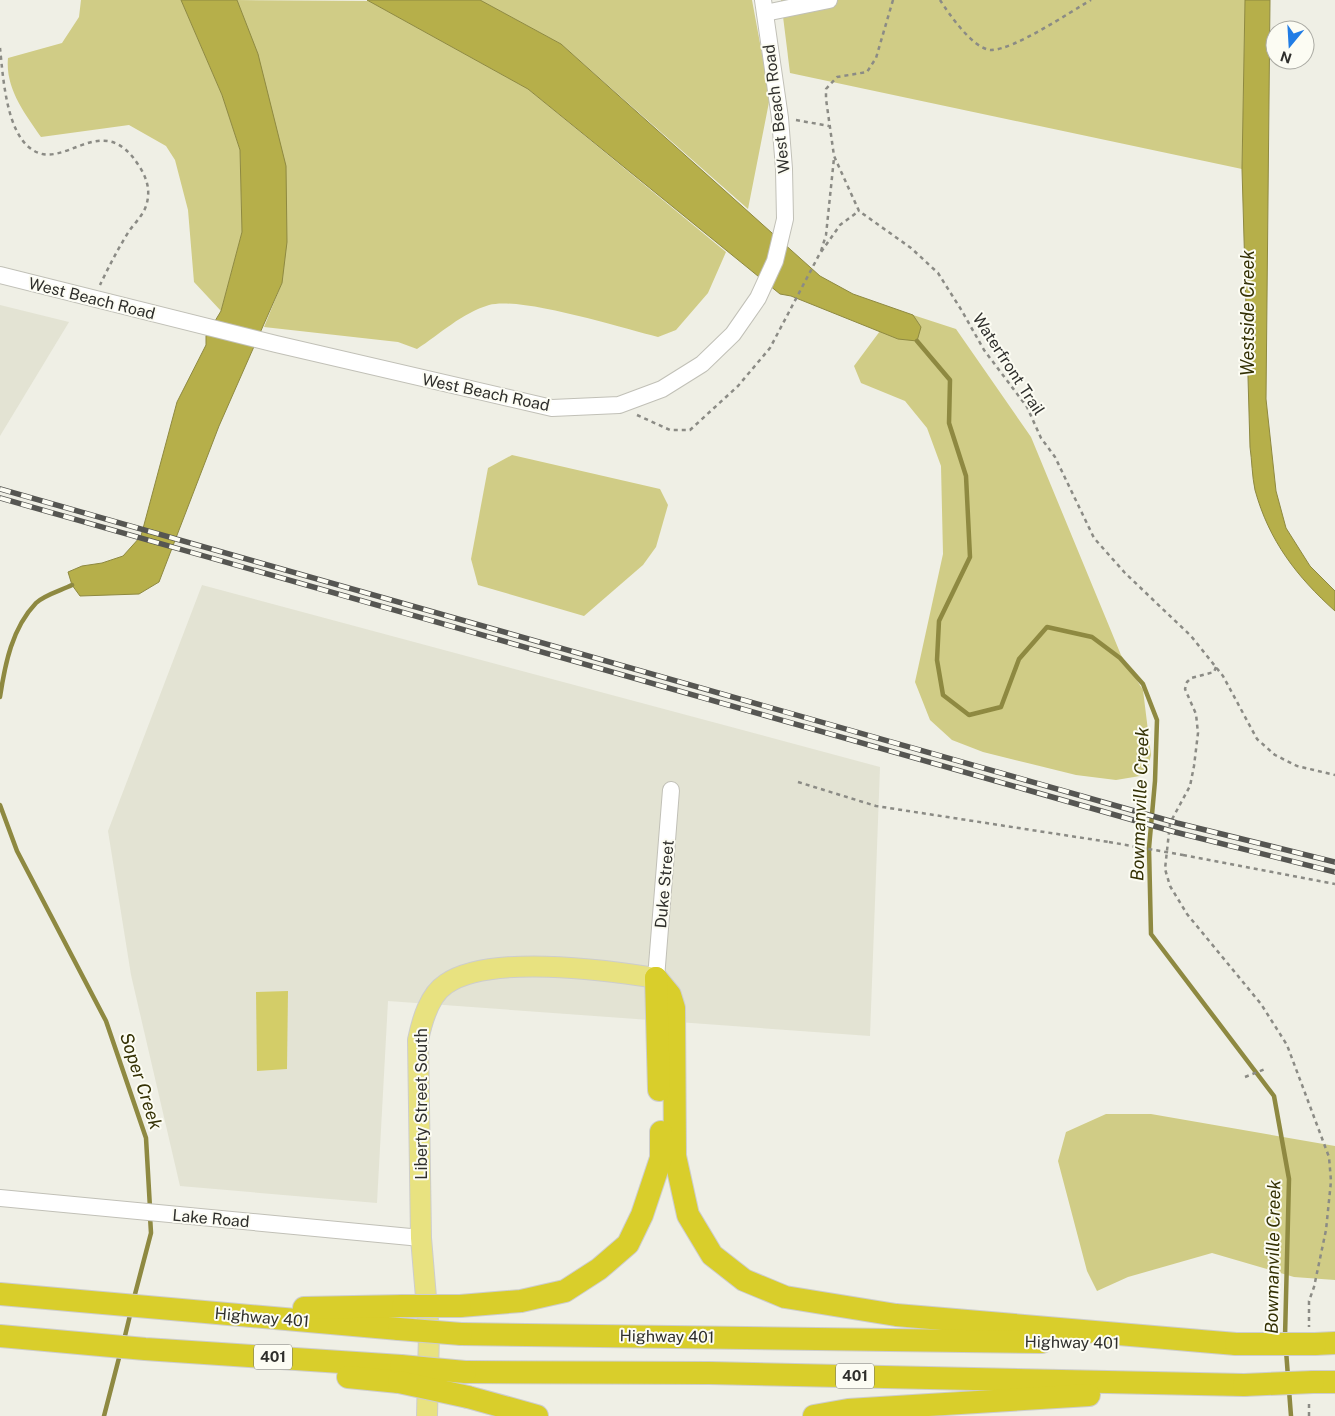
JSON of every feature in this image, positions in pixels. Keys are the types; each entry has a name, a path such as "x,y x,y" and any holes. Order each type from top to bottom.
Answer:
{"highway":[{"path":"185,1311 460,1306 521,1301 566,1291 599,1269 628,1244 642,1215 661,1158 656,978"},
{"path":"656,978 670,995 674,1008 675,1156 688,1215 712,1254 744,1280 785,1297 896,1315 1236,1344"},
{"name":"Highway 401","path":"0,1294 461,1334 1325,1344"},
{"path":"0,1336 145,1349 195,1363 400,1374 468,1397 537,1416"},
{"name":"401","path":"400,1374 465,1372 710,1373 1244,1385 1324,1382"},
{"path":"814,1416 848,1410 1244,1385"}],"main road":[{"name":"Liberty Street South","path":"427,1416 428,1333 421,1238 418,1040 422,1019 444,985 458,977 476,971 542,966 608,970 656,978"}],"street":[{"path":"764,6 829,0"},
{"name":"West Beach Road","path":"0,275 276,344 552,408 619,405 662,390 702,364 733,334 758,298 775,261 785,219 784,169 780,118 764,6"},
{"name":"Duke Street","path":"656,978 672,790"},
{"name":"Lake Road","path":"0,1198 421,1238"}],"path":[{"path":"819,255 826,235 834,156 826,89 837,76 867,72 877,53 893,0"},
{"path":"940,0 976,44 990,50 1005,47 1032,34 1091,0"},
{"path":"0,48 4,86 10,115 24,141 31,149 39,153 58,153 94,140 109,141 126,149 135,159 146,180 148,191 145,207 112,258 96,298"},
{"path":"780,118 830,126"},
{"path":"619,405 670,430 690,430 738,386 764,355 819,255 840,225 859,211 834,156"},
{"name":"Waterfront Trail","path":"859,211 911,248 938,273 984,350 1027,407 1041,438 1055,457 1094,538 1124,573 1176,620 1216,667 1223,676 1257,739 1275,755 1298,766 1335,775"},
{"path":"1216,667 1214,672 1191,678 1187,682 1185,689 1196,714 1198,733 1190,786 1170,823 1165,869 1170,886 1187,914 1261,1004 1287,1045 1329,1157 1331,1182 1326,1230 1314,1287"},
{"path":"798,782 876,806 1109,842 1335,884"},
{"path":"1246,1077 1265,1069"}],"shaded area":[{"path":"81,0 181,0 222,95 240,150 242,232 221,311 194,282 188,210 175,160 166,146 129,125 41,137 17,100 10,80 8,58 62,43 79,17"},
{"path":"237,0 369,1 528,89 726,252 708,293 676,330 658,337 572,314 504,303 489,305 470,313 417,349 398,342 264,327 282,283 258,55"},
{"path":"480,0 752,0 770,97 748,209 561,44"},
{"path":"781,0 1245,0 1242,169 790,73"},
{"path":"0,305 69,322 0,436"},
{"path":"913,315 956,329 1031,437 1121,655 1143,690 1151,755 1146,775 1116,780 1076,775 983,752 952,740 930,720 915,682 943,554 941,466 927,428 905,401 861,383 854,366 880,331 898,339 921,327"},
{"path":"512,455 660,489 668,505 656,547 643,565 584,616 478,585 471,559 488,468"},
{"path":"202,585 880,767 870,1036 388,1001 377,1203 180,1186 131,975 108,831"},
{"path":"1106,1114 1151,1114 1335,1146 1335,1280 1294,1277 1212,1253 1128,1277 1097,1291 1087,1271 1058,1161 1066,1132"}],"water":[{"path":"181,0 237,0 258,54 286,166 287,242 282,283 219,426 159,582 139,594 80,596 72,585 68,572 82,566 102,563 123,556 141,536 177,402 206,345 206,336 221,311 242,232 240,150 222,95"},
{"path":"367,0 480,0 561,44 820,276 853,294 913,315 921,327 917,341 898,339 791,296 780,294 528,89"},
{"name":"Westside Creek","path":"1245,0 1270,0 1270,20 1265,20 1265,70 1269,70 1266,399 1276,491 1286,528 1310,566 1335,591 1335,611 1308,585 1276,542 1255,490 1250,447 1242,169"}],"building":[{"path":"288,991 287,1069 257,1071 256,992"}],"waterway":[{"name":"Bowmanville Creek","path":"917,341 950,380 949,423 966,476 970,557 939,621 937,660 943,695 969,715 1001,707 1019,659 1047,627 1092,637 1120,658 1143,684 1157,720 1155,781 1149,848 1151,934 1274,1096 1289,1179 1285,1337"},
{"name":"Soper Creek","path":"0,697 11,647 15,635 28,613 39,600 72,585"},
{"name":"Soper Creek","path":"0,805 17,851 106,1021 146,1138 150,1208"},
{"name":"Soper Creek","path":"134,1298 151,1233 150,1216"},
{"name":"Soper Creek","path":"124,1340 131,1311"},
{"name":"Bowmanville Creek","path":"1286,1350 1288,1377"},
{"name":"Soper Creek","path":"104,1416 120,1354"},
{"name":"Bowmanville Creek","path":"1289,1390 1291,1416"}],"railway":[{"path":"0,489 1177,823 1335,862"},
{"path":"0,498 1175,832 1335,872"}]}
